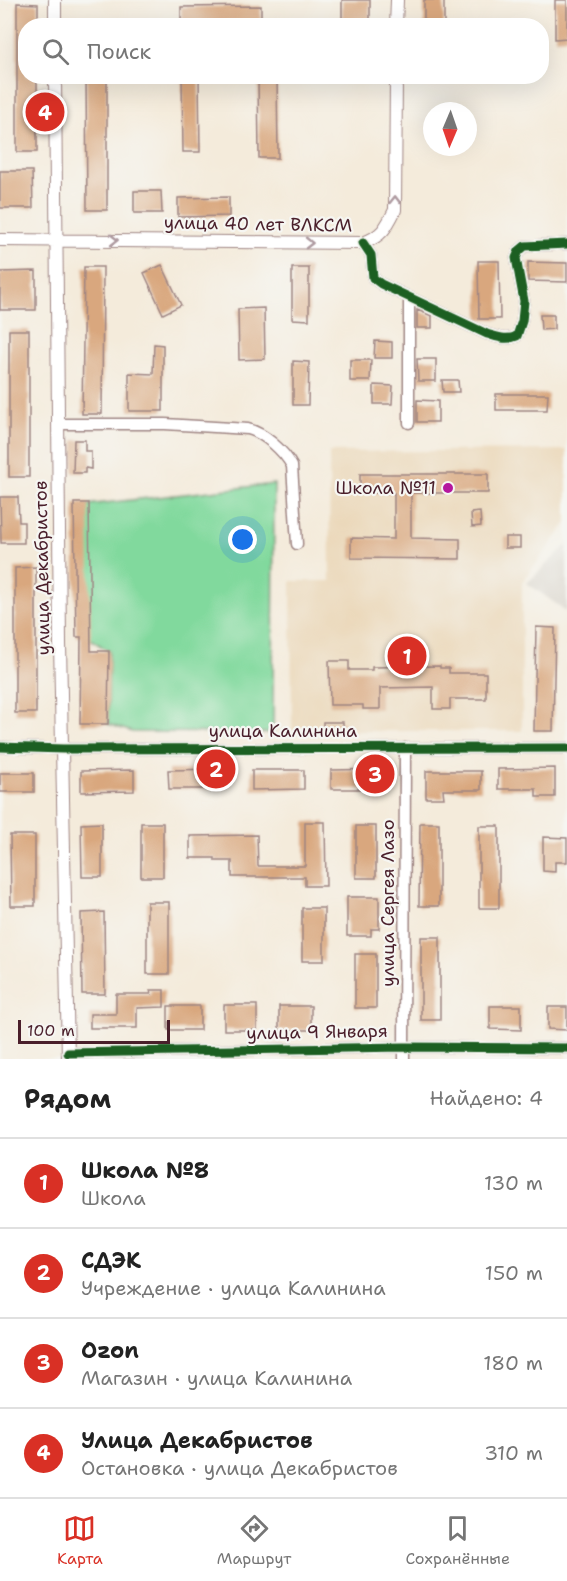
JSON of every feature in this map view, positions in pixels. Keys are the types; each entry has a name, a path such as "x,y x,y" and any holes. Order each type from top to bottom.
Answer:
{"main road":[{"path":"55,0 55,18"},
{"path":"396,18 397,0"},
{"name":"улица Декабристов","path":"55,84 55,240 68,1056"},
{"path":"363,243 377,238 388,225 394,210 396,84"},
{"name":"улица 40 лет ВЛКСМ","path":"0,240 363,243"}],"street":[{"name":"улица 40 лет ВЛКСМ","path":"363,243 371,255 373,278 409,298 501,339 517,336 522,321 524,300 516,258 519,251 525,246 567,244"},
{"path":"409,298 409,423"},
{"path":"59,424 165,424 256,431 287,458 292,466 297,544"},
{"name":"улица Калинина","path":"0,747 63,749 567,748"},
{"name":"улица Сергея Лазо","path":"404,1059 405,748"},
{"name":"улица 9 Января","path":"68,1056 404,1047 567,1048"}],"shaded area":[{"path":"567,450 567,523 522,582 522,731 292,731 291,581 330,581 329,452"},
{"path":"567,545 567,612 527,583"}],"green space":[{"path":"274,484 273,733 132,732 108,724 109,651 87,637 87,505"}],"building":[{"path":"342,0 370,0 370,18 342,18"},
{"path":"424,0 444,0 444,18 424,18"},
{"path":"555,0 567,0 567,38 555,39"},
{"path":"17,3 38,4 38,18 18,18 18,84 37,84 37,152 17,152"},
{"path":"261,6 261,18 181,18 181,7"},
{"path":"86,84 107,84 107,210 87,210"},
{"path":"182,84 199,84 200,152 183,152"},
{"path":"258,84 277,84 278,158 259,158"},
{"path":"0,171 32,171 33,208 0,208"},
{"path":"134,191 161,191 162,213 134,213"},
{"path":"229,197 229,216 178,217 178,198"},
{"path":"478,261 499,261 500,319 479,319"},
{"path":"528,262 567,263 567,282 528,281"},
{"path":"162,265 181,305 163,314 144,273"},
{"path":"84,267 103,267 102,414 82,414"},
{"path":"292,268 309,268 309,320 292,319"},
{"path":"36,271 36,310 0,310 0,272"},
{"path":"264,308 265,359 239,360 238,309"},
{"path":"417,310 432,316 432,328 417,328"},
{"path":"540,315 554,315 554,329 541,330"},
{"path":"9,330 29,330 29,477 9,477"},
{"path":"375,341 392,342 392,358 374,358"},
{"path":"154,344 163,345 163,411 129,411 129,373 153,374"},
{"path":"417,359 436,359 436,381 418,381"},
{"path":"350,360 371,360 370,381 350,381"},
{"path":"293,361 309,362 308,405 293,405"},
{"path":"442,380 458,380 459,392 443,392"},
{"path":"374,385 393,386 392,404 374,404"},
{"path":"496,394 548,394 547,410 496,410"},
{"path":"417,400 438,401 438,422 417,422"},
{"path":"74,440 85,440 85,451 91,451 91,469 85,468 85,473 73,473"},
{"path":"360,474 488,474 488,493 411,493 411,538 460,539 460,559 351,558 351,538 394,539 394,493 360,493"},
{"path":"0,497 18,497 19,522 24,522 24,543 1,543"},
{"path":"74,503 89,503 91,651 109,651 108,724 80,724 81,637 76,637"},
{"path":"480,512 481,526 472,527 471,513"},
{"path":"505,537 520,537 520,548 505,548"},
{"path":"36,567 36,713 15,713 15,568"},
{"path":"536,627 555,628 553,731 534,731"},
{"path":"329,661 349,661 349,670 372,670 372,667 440,666 440,668 449,668 449,673 486,673 486,699 450,699 450,709 433,709 433,687 380,688 380,709 363,709 363,705 330,705"},
{"path":"323,722 343,722 343,731 323,731"},
{"path":"555,768 555,797 536,797 536,789 498,789 498,769"},
{"path":"221,769 221,789 169,789 168,770"},
{"path":"383,769 384,789 331,789 331,770"},
{"path":"134,770 134,791 81,792 81,771"},
{"path":"252,770 304,770 304,789 252,790"},
{"path":"426,771 481,771 481,790 443,790 444,798 426,798"},
{"path":"0,773 34,773 34,792 0,792"},
{"path":"305,822 325,822 326,886 305,886 305,877 232,877 232,861 190,858 190,836 257,835 258,866 305,866"},
{"path":"102,823 102,877 82,877 81,824"},
{"path":"141,823 163,823 163,877 141,877"},
{"path":"420,823 439,823 439,906 419,906"},
{"path":"356,826 376,826 376,878 356,878"},
{"path":"479,826 499,826 499,908 479,908"},
{"path":"10,835 35,835 35,906 11,906"},
{"path":"543,837 567,838 567,862 555,862 555,872 543,871"},
{"path":"347,897 379,897 379,929 371,929 371,936 347,936"},
{"path":"147,902 169,902 169,974 147,974"},
{"path":"302,908 324,908 324,961 302,961"},
{"path":"104,912 105,994 82,994 81,913"},
{"path":"421,937 440,937 440,1020 421,1020"},
{"path":"355,954 376,954 376,1008 355,1008"},
{"path":"150,990 164,990 164,1007 137,1008 137,1028 90,1028 90,1014 116,1014 116,994 151,994"},
{"path":"224,1005 257,1005 257,1030 224,1030"},
{"path":"168,1006 200,1006 200,1030 168,1030"},
{"path":"279,1006 311,1006 311,1030 279,1030"},
{"path":"490,1006 521,1006 521,1030 490,1029"},
{"path":"548,1007 567,1007 567,1030 548,1029"}],"cycle path":[{"path":"363,243 371,255 373,278 381,284 487,334 506,338 517,336 522,321 524,301 516,258 519,251 525,246 567,244"},
{"path":"0,747 63,749 567,748"},
{"path":"68,1053 404,1047 567,1048"}],"place":[{"name":"Улица Декабристов","path":"45,112"},
{"name":"Школа №11","path":"448,488"},
{"name":"Школа №8","path":"407,656"},
{"name":"СДЭК","path":"216,769"},
{"name":"Ozon","path":"375,774"}]}
